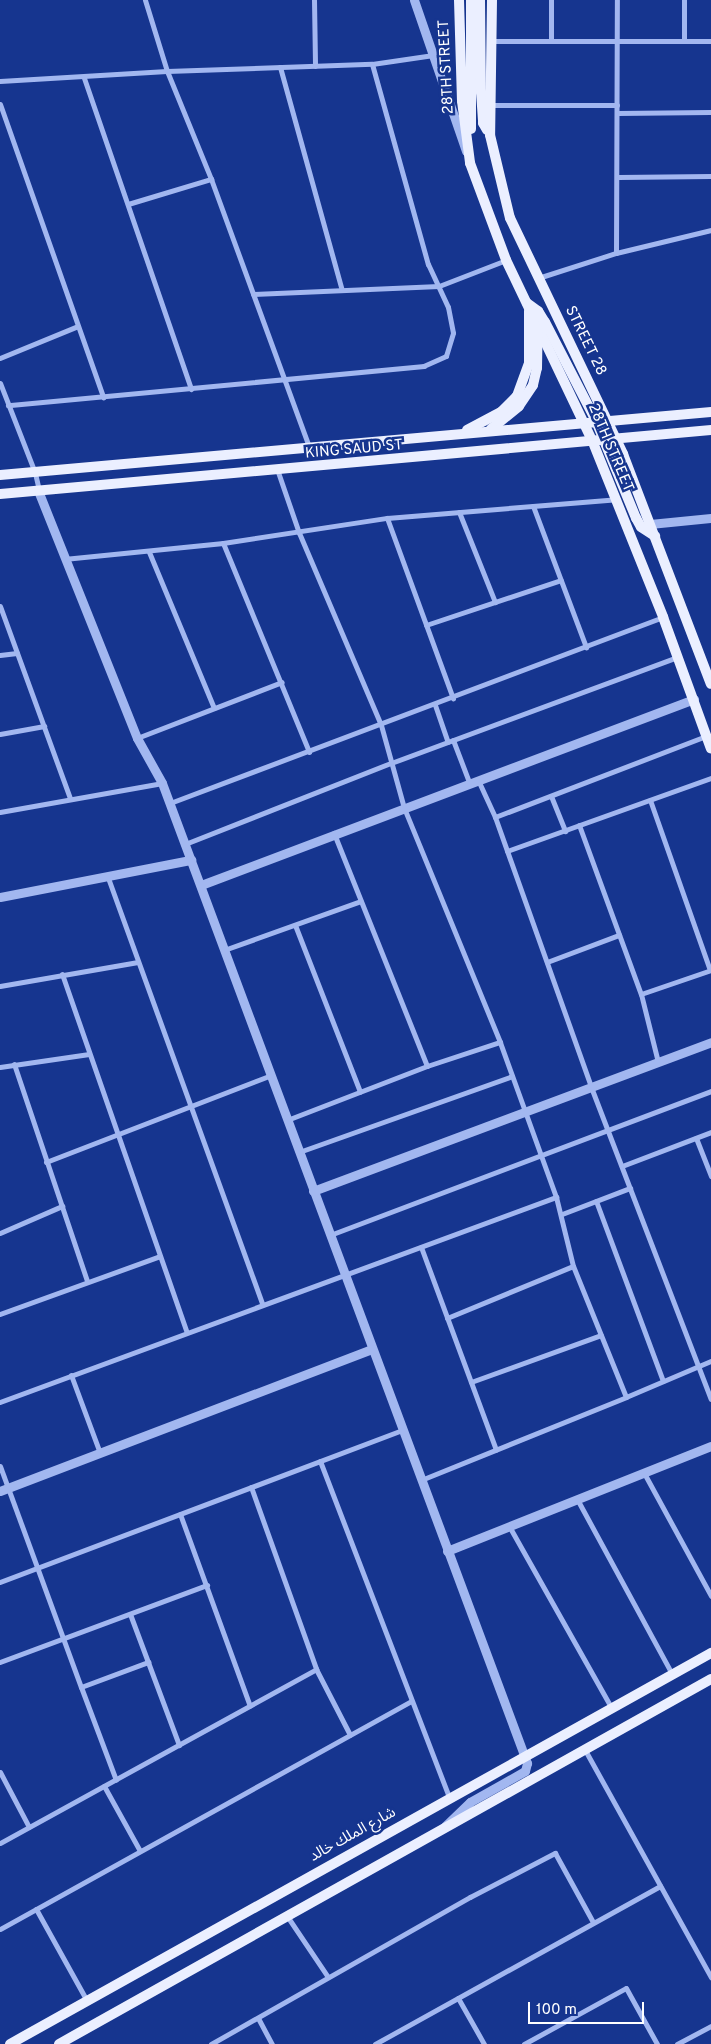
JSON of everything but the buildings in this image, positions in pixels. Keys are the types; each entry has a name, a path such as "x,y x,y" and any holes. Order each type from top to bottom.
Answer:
{"main road":[{"name":"28TH STREET","path":"459,0 462,101 470,163 506,260 592,440 663,617 711,749"},
{"name":"28TH STREET","path":"470,0 470,163"},
{"path":"480,0 483,123 490,135"},
{"name":"STREET 28","path":"492,0 490,135 510,218 537,278 616,438 711,684"},
{"path":"528,305 538,311 545,322 596,421 636,518 641,527 655,536"},
{"path":"457,434 486,422 517,396 529,363 528,305"},
{"path":"490,430 520,406 533,385 538,328"},
{"name":"KING SAUD ST","path":"0,475 490,430 711,412"},
{"name":"KING SAUD ST","path":"0,494 39,493 278,472 592,440 711,430"},
{"name":"شارع الملك خالد","path":"10,2044 711,1653"},
{"path":"59,2044 711,1679"}],"street":[{"path":"144,0 167,70 211,180 310,448"},
{"path":"314,0 315,66"},
{"path":"414,0 435,55 470,163"},
{"path":"551,41 552,0"},
{"path":"616,253 618,177 617,0"},
{"path":"684,0 684,41"},
{"path":"492,41 711,41"},
{"path":"0,81 84,78 167,70 372,64 435,55"},
{"path":"8,405 285,381 424,366 446,356 453,333 448,307 428,264 372,64"},
{"path":"280,68 342,290"},
{"path":"84,78 191,389"},
{"path":"0,104 103,397"},
{"path":"490,105 617,105"},
{"path":"617,113 711,112"},
{"path":"618,177 711,176"},
{"path":"128,204 211,180"},
{"path":"537,278 616,253 711,230"},
{"path":"253,294 438,286 506,260"},
{"path":"0,358 78,326"},
{"path":"0,383 35,473 39,493 64,560 137,738 162,783 170,803 527,1766 525,1771 470,1802 442,1829"},
{"path":"278,472 299,532 381,725 404,808 500,1042 562,1214 573,1266 626,1397"},
{"path":"64,560 223,543 387,518 616,499"},
{"path":"533,506 586,647"},
{"path":"459,512 495,602"},
{"path":"387,518 453,698"},
{"path":"650,524 711,518"},
{"path":"223,543 282,682 309,752"},
{"path":"149,552 214,708"},
{"path":"426,625 561,580"},
{"path":"0,606 70,798"},
{"path":"170,803 453,698 663,617"},
{"path":"0,655 17,653"},
{"path":"185,844 391,763 678,657"},
{"path":"137,738 282,682"},
{"path":"201,885 334,833 694,699"},
{"path":"435,704 451,741 495,817 591,1087 711,1399"},
{"path":"0,734 44,726"},
{"path":"495,817 706,736"},
{"path":"507,851 711,778"},
{"path":"0,812 162,783"},
{"path":"551,796 565,831"},
{"path":"641,994 710,970 650,800"},
{"path":"579,825 641,994 658,1062"},
{"path":"334,833 427,1066"},
{"path":"0,897 191,860"},
{"path":"106,875 262,1303"},
{"path":"224,950 362,901"},
{"path":"295,925 360,1092"},
{"path":"547,962 619,935"},
{"path":"0,986 138,962"},
{"path":"62,974 186,1331"},
{"path":"287,1120 427,1066 500,1042"},
{"path":"314,1191 711,1042"},
{"path":"0,1067 90,1054"},
{"path":"14,1064 87,1281"},
{"path":"46,1162 271,1076"},
{"path":"299,1152 512,1076"},
{"path":"330,1235 711,1091"},
{"path":"622,1166 711,1132"},
{"path":"696,1138 711,1176"},
{"path":"562,1214 630,1188"},
{"path":"0,1402 186,1331 262,1303 345,1276 556,1196"},
{"path":"596,1201 663,1381"},
{"path":"0,1233 62,1206"},
{"path":"421,1247 496,1450"},
{"path":"0,1314 160,1256"},
{"path":"447,1318 573,1266"},
{"path":"470,1382 601,1334"},
{"path":"4,1490 372,1349"},
{"path":"421,1480 711,1361"},
{"path":"71,1375 100,1453"},
{"path":"0,1582 402,1430"},
{"path":"447,1551 711,1446"},
{"path":"320,1461 450,1799"},
{"path":"0,1466 4,1490 39,1568 116,1780"},
{"path":"644,1473 711,1596"},
{"path":"251,1487 316,1669 350,1735"},
{"path":"577,1500 672,1675"},
{"path":"180,1514 250,1706"},
{"path":"509,1526 612,1709"},
{"path":"0,1662 207,1585"},
{"path":"130,1614 179,1745"},
{"path":"81,1687 148,1662"},
{"path":"0,1843 316,1669"},
{"path":"0,1929 411,1701"},
{"path":"585,1749 711,1977"},
{"path":"0,1772 29,1828"},
{"path":"104,1786 140,1851"},
{"path":"211,2044 555,1854 593,1922"},
{"path":"375,2044 660,1886"},
{"path":"36,1909 86,2001"},
{"path":"287,1916 328,1978"},
{"path":"524,2044 626,1988 657,2044"},
{"path":"458,1998 484,2044"},
{"path":"258,2018 272,2044"},
{"path":"677,2044 711,2026"}]}
